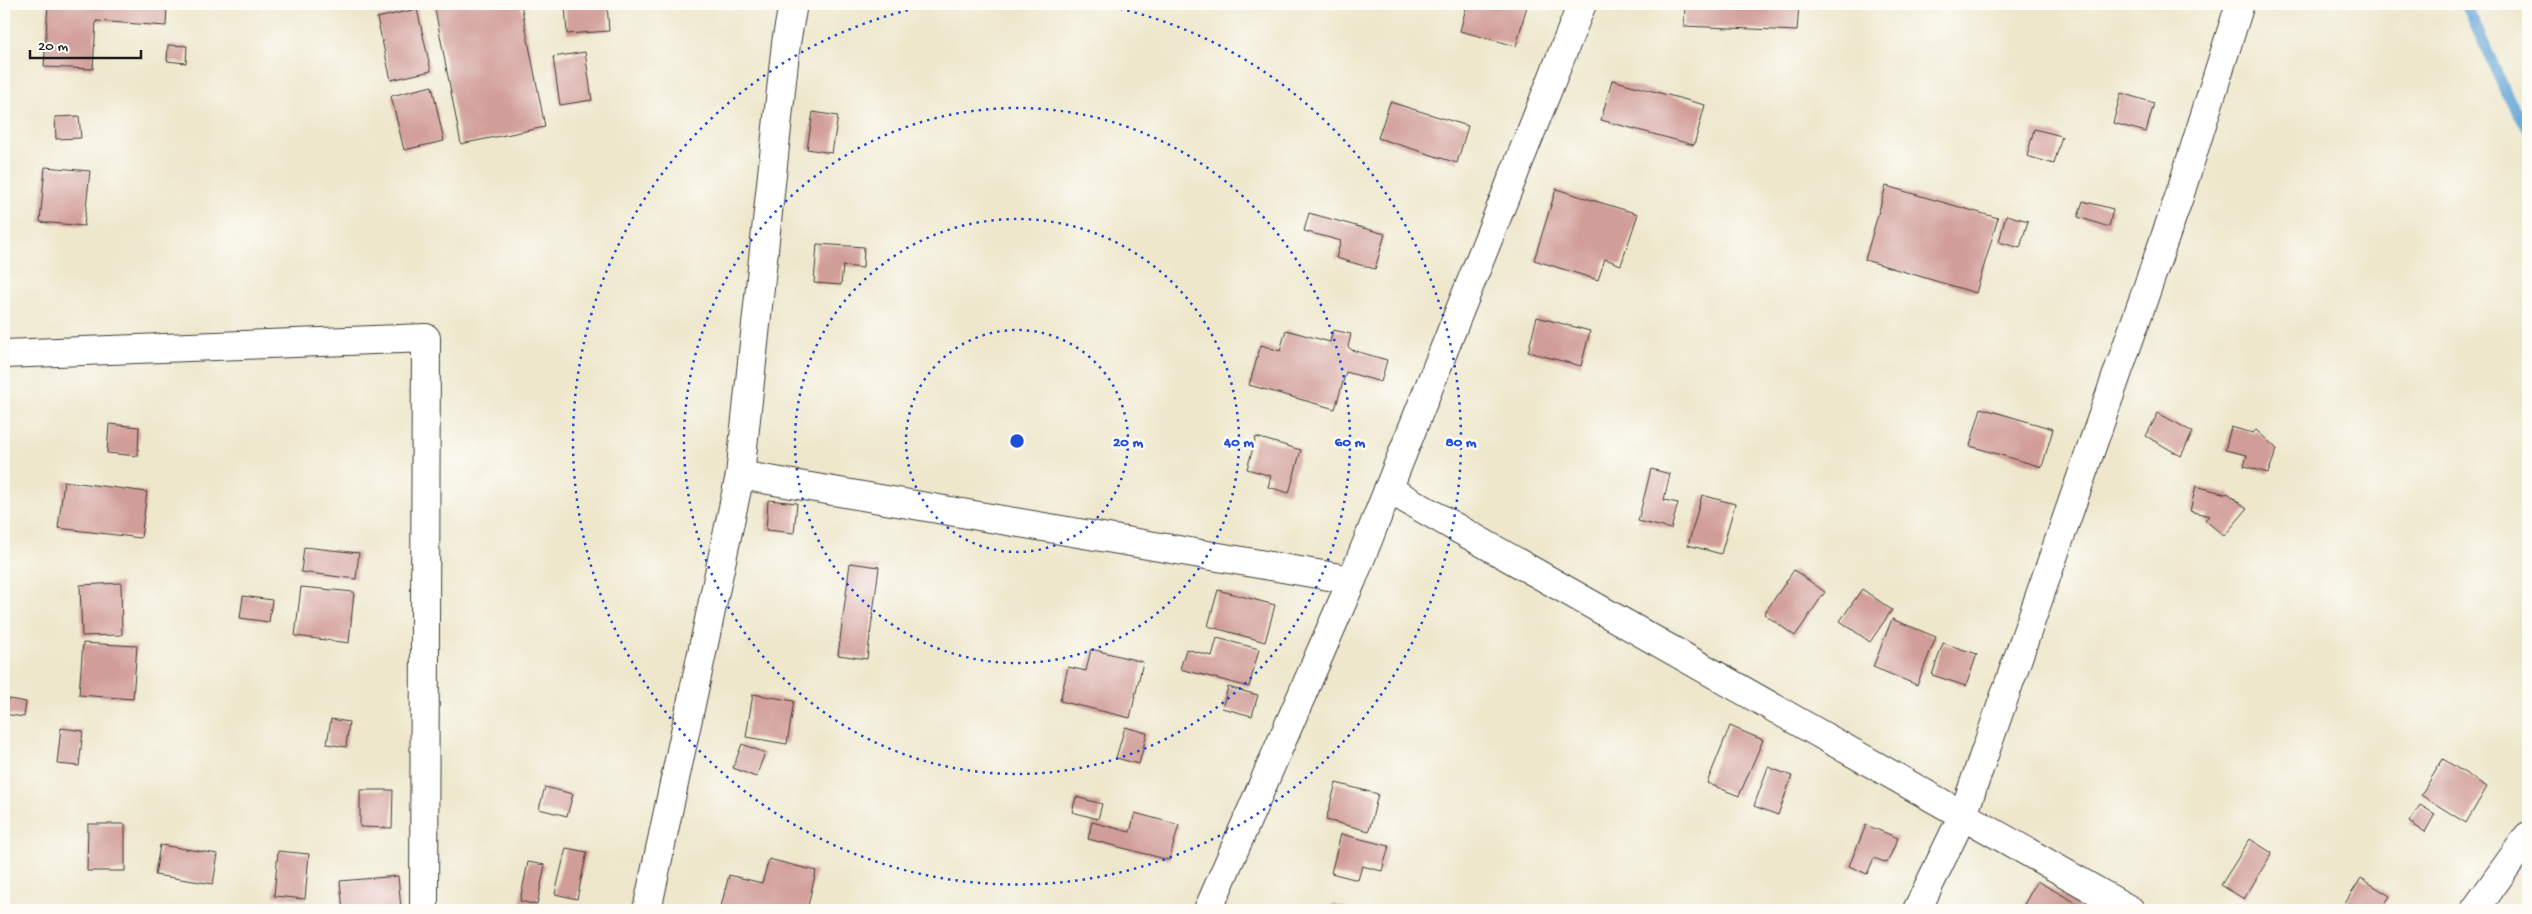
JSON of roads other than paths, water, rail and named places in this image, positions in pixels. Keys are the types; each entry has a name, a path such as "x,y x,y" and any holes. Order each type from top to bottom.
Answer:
{"street":[{"path":"647,910 740,475 786,43 793,4"},
{"path":"1208,910 1352,580 1582,4"},
{"path":"1917,910 1963,815 2178,200 2240,4"},
{"path":"4,354 426,338 424,910"},
{"path":"740,475 1352,580"},
{"path":"1388,489 2130,910"},
{"path":"2475,910 2528,836"}],"waterway":[{"path":"2466,4 2506,93 2528,129"}]}
